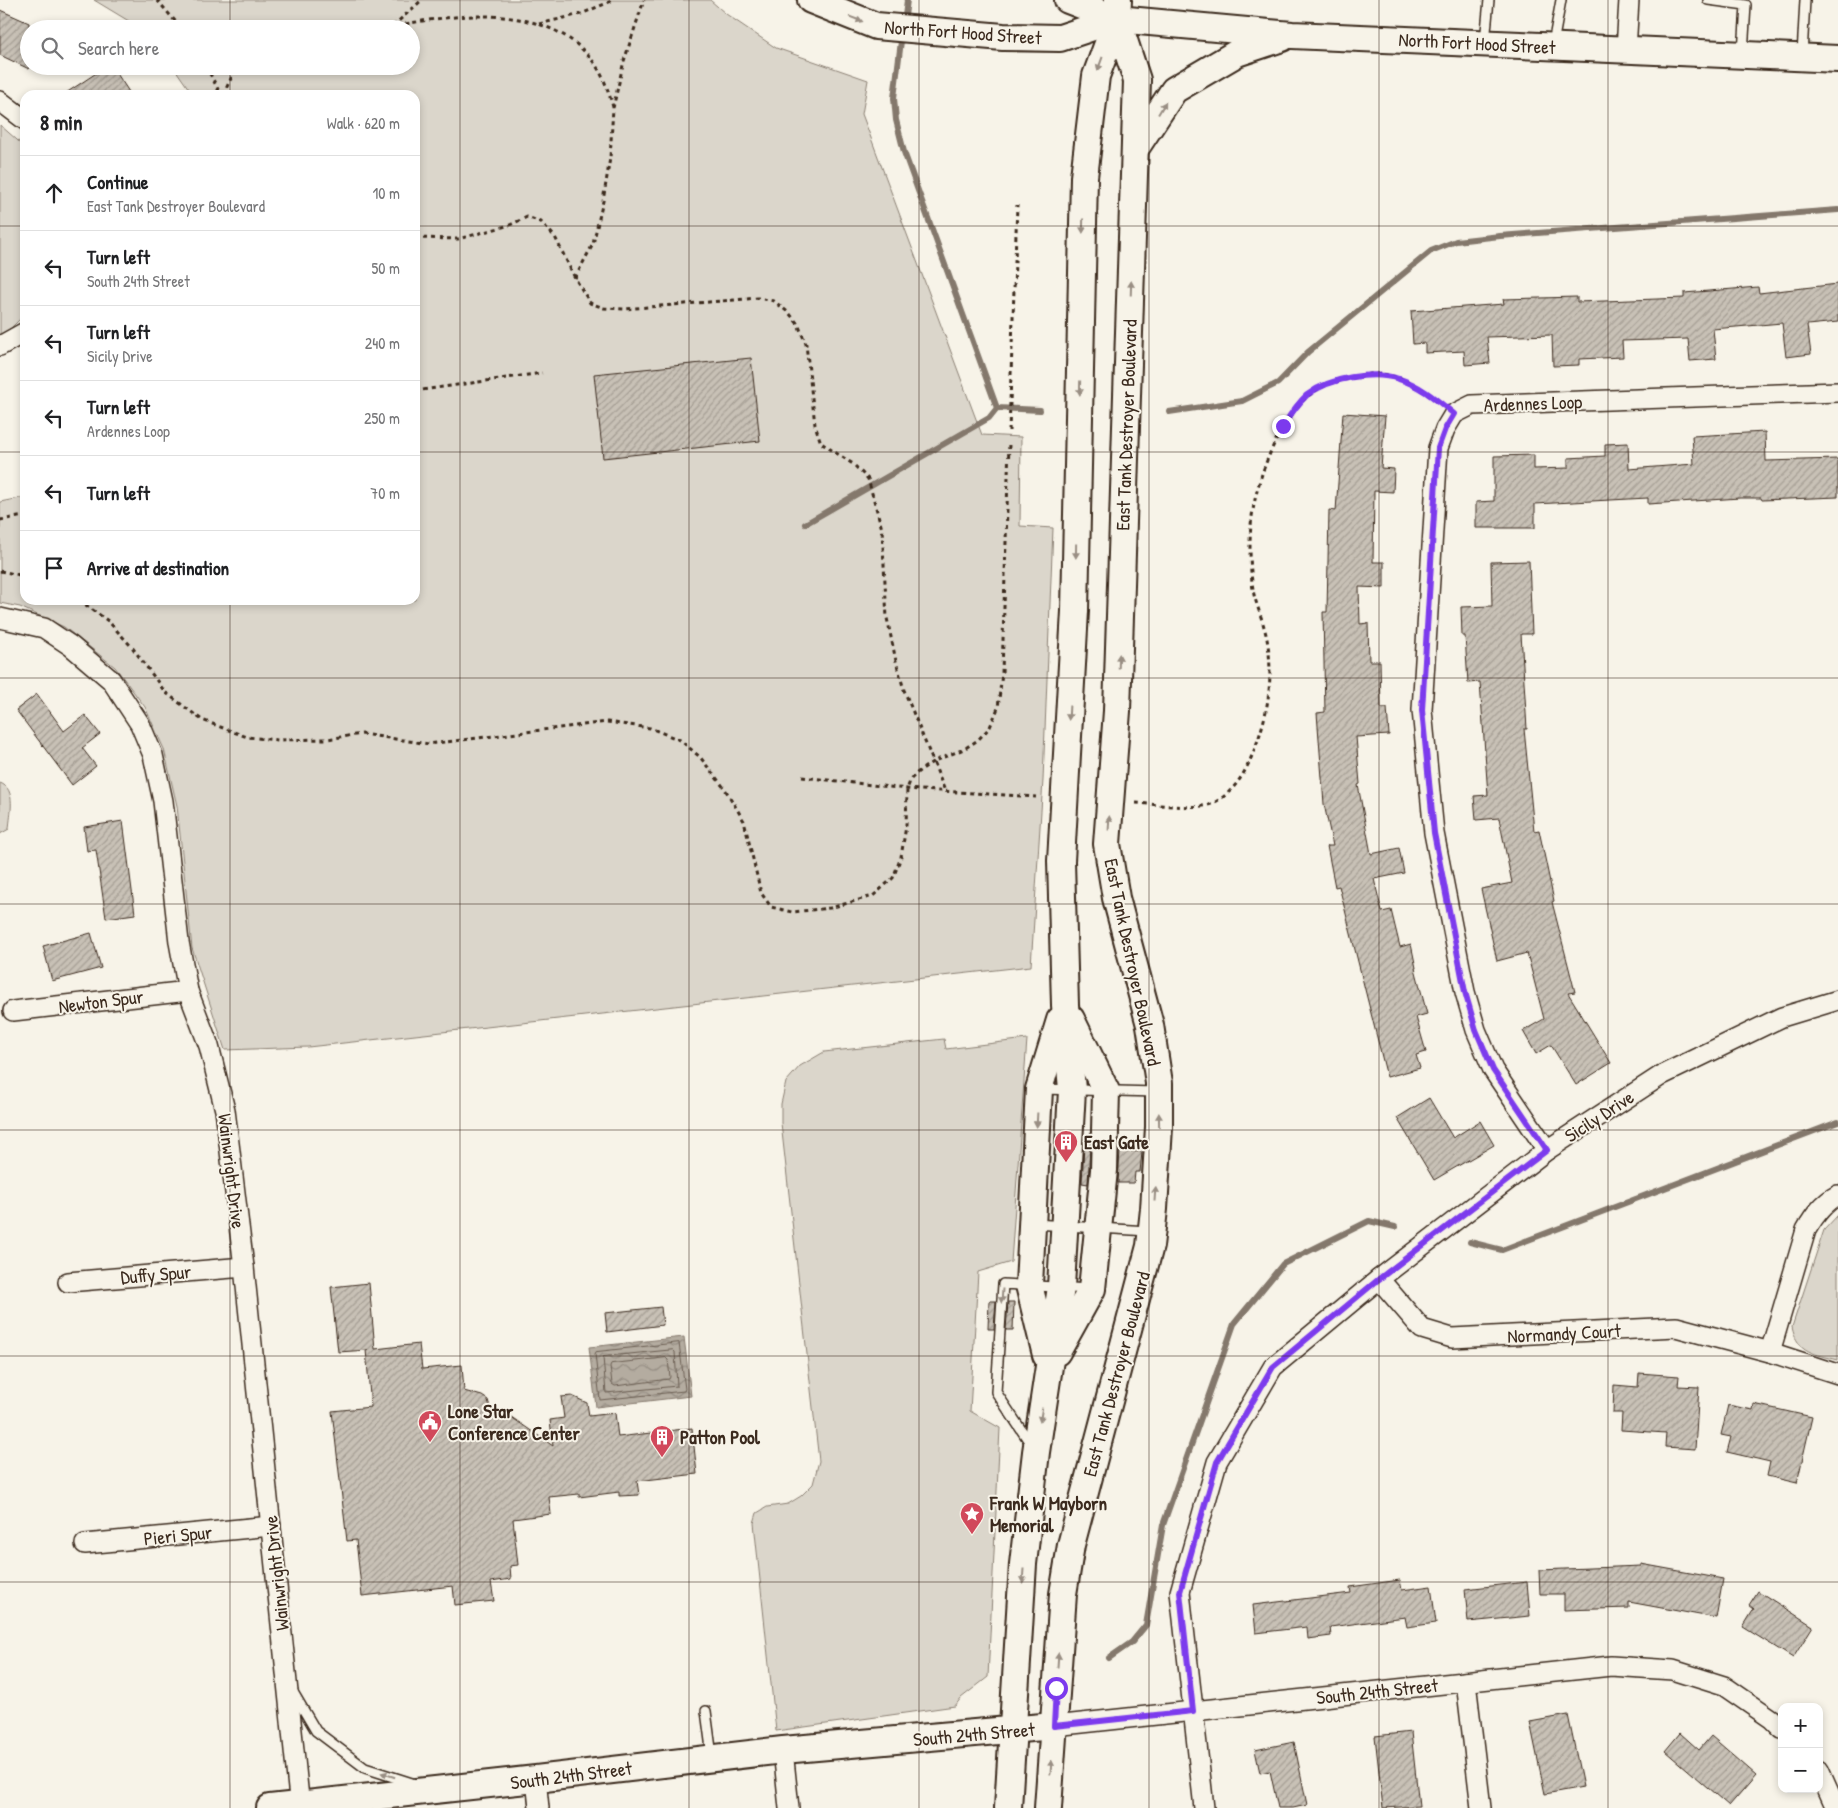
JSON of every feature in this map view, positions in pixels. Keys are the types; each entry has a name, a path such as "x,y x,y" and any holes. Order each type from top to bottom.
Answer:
{"street":[{"name":"North Fort Hood Street","path":"812,0 876,26 1003,37 1060,38 1118,9"},
{"name":"North Fort Hood Street","path":"1068,0 1292,35 1838,59"},
{"path":"1626,50 1629,0"},
{"name":"East Tank Destroyer Boulevard","path":"1048,1808 1063,1594 1071,1545 1150,1246 1159,1127 1159,1092 1150,1025 1116,898 1108,844 1117,711 1137,80 1118,9"},
{"path":"1008,1808 1023,1564 1036,1452 1061,1287 1072,1090 1064,1004 1061,861 1075,611 1084,177 1096,76 1118,9"},
{"path":"1135,149 1174,90 1193,77 1237,53 1292,35"},
{"path":"0,101 20,116"},
{"path":"0,346 20,335"},
{"name":"Ardennes Loop","path":"1454,414 1472,405 1838,392"},
{"path":"1454,414 1445,429 1438,448 1422,710 1434,833 1465,992 1476,1030 1493,1070 1547,1150"},
{"name":"Wainwright Drive","path":"0,618 44,628 71,646 111,680 140,724 153,755 163,802 179,942 188,991 210,1046 225,1110 244,1267 300,1806"},
{"name":"Newton Spur","path":"13,1011 188,991"},
{"name":"Sicily Drive","path":"1204,1808 1180,1592 1217,1462 1273,1367 1379,1279 1547,1150 1662,1075 1782,1017 1838,1000"},
{"path":"1061,1287 1065,1226 1104,1170 1072,1090 1064,1004"},
{"path":"1770,1352 1806,1230 1816,1213 1838,1195"},
{"name":"Duffy Spur","path":"68,1282 244,1267"},
{"name":"Normandy Court","path":"1379,1279 1422,1329 1452,1338 1676,1327 1770,1352 1838,1374"},
{"name":"Pieri Spur","path":"84,1544 271,1526"},
{"name":"South 24th Street","path":"270,1808 784,1750 1012,1731 1611,1666 1673,1670 1724,1686 1778,1725"},
{"path":"1466,1682 1481,1808"},
{"path":"784,1750 789,1808"},
{"path":"536,1779 539,1808"},
{"path":"1823,1779 1836,1808"}],"lane":[{"path":"1485,44 1489,0"},
{"path":"1552,47 1561,0"},
{"path":"1708,0 1746,5 1743,55"},
{"path":"1802,58 1805,0"},
{"path":"1072,1090 1159,1092"},
{"path":"1065,1226 1151,1231"},
{"path":"1036,1452 996,1392 1003,1284 1061,1287"},
{"path":"287,1682 316,1731 359,1764 365,1768 434,1790"},
{"path":"706,1711 712,1758"}],"path":[{"path":"156,0 174,20"},
{"path":"399,20 422,0"},
{"path":"538,24 581,14 614,0"},
{"path":"575,278 593,244 610,158 613,108 624,61 644,0"},
{"path":"420,23 457,17 490,16 521,19 562,33 574,41 592,59 605,80 613,108"},
{"path":"211,75 219,90"},
{"path":"225,90 232,75"},
{"path":"1009,431 1017,205"},
{"path":"420,238 458,238 510,225 527,217 541,222 555,237 575,278 590,303 604,308 624,309 758,298 774,301 789,313 798,324 806,344 816,424 821,443 853,464 868,479 882,529 887,618 896,661 904,690 945,791"},
{"path":"420,390 542,373"},
{"path":"1136,803 1198,806 1209,804 1222,798 1237,784 1250,762 1266,717 1270,680 1267,638 1254,594 1251,569 1250,546 1253,508 1257,488 1273,446 1296,406 1315,390 1338,380 1371,374 1401,379 1429,394 1454,414"},
{"path":"86,605 108,621 132,647 165,692 202,720 246,737 278,740 327,739 362,734 429,744 607,722 650,728 680,740 700,758 725,789 744,821 761,893 771,907 792,912 830,908 873,896 893,878 901,857 906,826 907,789 910,779 934,761 964,749 978,740 990,727 998,708 1002,673 1009,443"},
{"path":"0,520 20,517"},
{"path":"0,571 20,575"},
{"path":"802,777 907,789 1036,797"}],"shaded area":[{"path":"94,0 710,0 726,14 776,48 868,80 862,114 982,435 1021,437 1020,526 1053,528 1043,780 1031,966 308,1047 225,1050 192,948 177,806 164,749 145,707 115,667 64,627 20,607 0,603 0,502 20,498 20,605 420,605 420,90 190,90 179,75 420,75 420,20 127,20"},
{"path":"0,125 20,143 20,319 10,329 0,335"},
{"path":"0,783 9,791 11,809 9,829 0,834"},
{"path":"944,1039 946,1049 1027,1039 1011,1262 978,1272 970,1411 1000,1428 988,1677 961,1698 955,1706 776,1731 754,1523 757,1513 767,1507 788,1504 801,1496 813,1484 819,1461 781,1123 781,1104 786,1082 800,1066 824,1052"},
{"path":"1838,1215 1838,1360 1815,1354 1803,1347 1798,1342 1792,1327 1824,1230"}],"water":[{"path":"684,1337 691,1396 596,1407 589,1347"}],"building":[{"path":"0,10 22,20 20,20 20,65 0,55"},
{"path":"93,75 118,75 128,90 71,90"},
{"path":"1838,284 1838,322 1807,325 1811,354 1786,357 1782,323 1713,329 1716,359 1690,361 1688,339 1622,341 1623,357 1579,359 1579,365 1553,366 1552,335 1487,337 1490,363 1465,365 1464,351 1425,353 1425,343 1413,344 1411,311 1504,304 1503,299 1577,297 1577,302 1684,298 1684,293 1758,287 1759,293"},
{"path":"751,358 760,441 603,458 594,374"},
{"path":"1343,413 1385,416 1381,468 1394,469 1393,492 1374,491 1373,562 1384,562 1384,588 1359,587 1360,624 1368,623 1369,661 1380,661 1381,708 1387,708 1389,735 1356,737 1360,784 1358,785 1371,854 1399,848 1404,873 1374,879 1382,912 1391,910 1400,947 1411,944 1427,1014 1416,1017 1426,1052 1416,1055 1420,1068 1387,1077 1339,886 1335,887 1327,846 1333,846 1324,804 1317,713 1325,712 1323,612 1327,612 1329,510 1336,511"},
{"path":"1765,432 1766,461 1838,459 1838,497 1762,500 1761,498 1740,498 1648,504 1648,498 1535,504 1535,528 1476,528 1476,502 1494,501 1494,456 1534,455 1534,469 1568,468 1568,458 1605,456 1605,444 1628,443 1629,469 1694,464 1692,436"},
{"path":"1529,561 1532,634 1521,634 1527,729 1524,729 1534,831 1539,830 1554,901 1552,902 1575,992 1568,993 1611,1063 1576,1085 1551,1045 1536,1054 1523,1031 1544,1019 1527,953 1497,961 1481,889 1512,883 1499,818 1476,820 1474,796 1488,795 1480,682 1468,683 1465,636 1462,636 1461,607 1492,606 1491,562"},
{"path":"37,694 64,731 85,715 100,734 82,748 96,766 72,785 16,710"},
{"path":"123,821 135,914 106,918 96,850 87,851 84,827"},
{"path":"91,933 101,968 52,981 43,946"},
{"path":"1429,1098 1453,1138 1480,1121 1494,1145 1434,1180 1397,1118"},
{"path":"1084,1145 1090,1146 1088,1184 1082,1183"},
{"path":"1120,1150 1142,1152 1140,1172 1135,1172 1134,1183 1118,1183"},
{"name":"Lone Star Conference Center","path":"369,1283 375,1349 419,1344 422,1369 462,1365 464,1391 482,1396 488,1400 492,1414 504,1412 553,1446 550,1420 564,1418 561,1397 572,1396 587,1403 589,1416 615,1413 618,1437 692,1428 697,1474 637,1481 639,1495 619,1496 619,1492 579,1497 579,1494 549,1497 551,1514 513,1519 518,1565 510,1566 511,1579 491,1582 494,1601 455,1605 453,1586 362,1596 356,1540 347,1541 332,1411 371,1407 366,1350 338,1352 331,1287"},
{"path":"989,1301 996,1301 994,1329 988,1329"},
{"path":"1008,1302 1014,1302 1013,1330 1006,1330"},
{"path":"661,1307 663,1325 607,1332 605,1313"},
{"path":"1639,1373 1679,1376 1678,1386 1699,1387 1695,1449 1665,1447 1666,1433 1621,1430 1622,1413 1613,1413 1614,1385 1638,1387"},
{"path":"1754,1404 1812,1417 1797,1483 1767,1476 1770,1462 1727,1452 1731,1437 1721,1435 1728,1405 1753,1410"},
{"path":"1641,1564 1723,1579 1716,1618 1629,1602 1629,1608 1564,1610 1564,1594 1540,1594 1539,1570 1641,1566"},
{"path":"1400,1580 1402,1590 1431,1586 1436,1623 1407,1627 1405,1617 1330,1627 1331,1636 1308,1639 1307,1627 1256,1633 1253,1605 1351,1593 1350,1587"},
{"path":"1527,1582 1530,1616 1468,1622 1465,1589"},
{"path":"1758,1591 1813,1626 1793,1658 1743,1627 1754,1609 1749,1605"},
{"path":"1568,1715 1583,1787 1545,1794 1530,1722"},
{"path":"1411,1732 1419,1806 1383,1808 1375,1736"},
{"path":"1680,1733 1699,1750 1711,1736 1756,1775 1729,1806 1665,1751"},
{"path":"1294,1742 1307,1805 1293,1808 1278,1808 1270,1771 1260,1773 1255,1750"}],"waterway":[{"path":"905,16 907,0"},
{"path":"901,41 894,98 896,120 904,152 997,408 1040,410"},
{"path":"1169,412 1242,401 1278,383 1308,352 1431,251 1456,241 1838,210"},
{"path":"805,524 989,418 997,408"},
{"path":"1470,1242 1502,1250 1838,1122"},
{"path":"1109,1658 1132,1642 1146,1625 1163,1525 1234,1324 1283,1264 1369,1221 1395,1227"}],"place":[{"name":"East Gate","path":"1066,1163"},
{"name":"Lone Star Conference Center","path":"430,1443"},
{"name":"Patton Pool","path":"662,1458"},
{"name":"Frank W Mayborn Memorial","path":"972,1535"}],"route":[{"path":"1056,1688 1054,1726 1193,1711 1180,1592 1217,1462 1273,1367 1379,1279 1547,1150 1493,1070 1476,1030 1465,992 1434,833 1422,710 1438,448 1445,429 1454,414 1429,394 1401,379 1371,374 1338,380 1315,390 1296,406 1283,426"}]}
